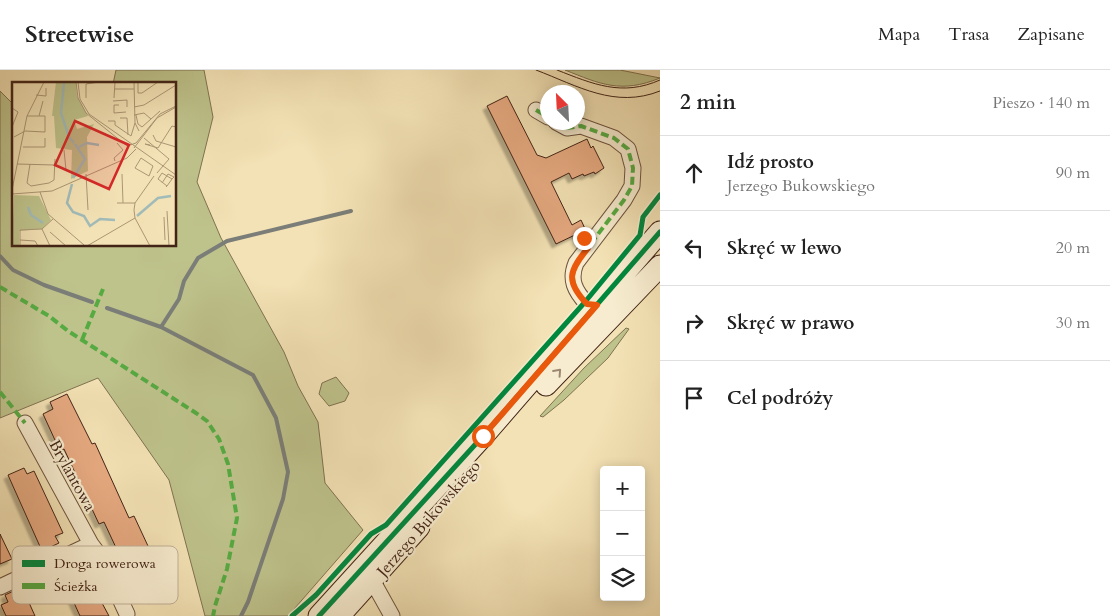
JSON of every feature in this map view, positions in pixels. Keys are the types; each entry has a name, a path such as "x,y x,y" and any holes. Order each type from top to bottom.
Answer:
{"street":[{"path":"585,127 614,138 628,149 633,168 632,186 624,200 585,242 572,272 572,280 576,291 587,304 597,305"},
{"name":"Jerzego Bukowskiego","path":"339,616 367,575 483,436 660,232"},
{"name":"Jerzego Bukowskiego","path":"319,616 367,575 570,358 660,266"},
{"name":"Brylantowa","path":"25,423 91,544"},
{"path":"87,546 91,544"},
{"path":"367,575 392,616"},
{"path":"0,587 12,581"},
{"name":"Brylantowa","path":"122,604 127,614"}],"green space":[{"path":"116,70 204,70 213,117 197,182 221,238 284,352 298,386 318,422 325,483 363,530 288,616 205,616 169,480 98,378 0,418 0,91 12,103 12,246 176,246 176,82 113,82"},
{"path":"565,70 620,70 660,78 646,83 622,86 600,83"},
{"path":"626,328 629,329 608,358 564,400 543,417 540,416 584,368"},
{"path":"336,377 349,393 345,401 329,406 319,394 322,383"}],"building":[{"path":"507,96 537,155 546,158 587,139 591,148 593,146 604,168 595,174 594,172 584,176 583,174 572,179 569,173 551,182 572,225 581,220 587,233 586,235 579,238 577,234 556,244 487,106"},
{"path":"67,394 92,444 95,443 129,518 134,516 148,546 115,546 104,522 99,524 64,449 60,451 43,414 53,409 50,402"},
{"path":"24,468 27,474 34,471 63,533 55,536 59,543 53,546 40,546 8,475"},
{"path":"0,534 12,559 0,564"},
{"path":"12,592 12,604 30,604 35,616 6,616 1,605 8,602 5,595"},
{"path":"75,604 103,604 109,616 80,616"}],"waterway":[{"path":"161,327 179,299 184,281 198,258 227,241 351,211"},
{"path":"0,256 13,270 44,285 92,302"},
{"path":"107,308 161,327 253,375 276,418 288,472 283,499 248,602 241,616"}],"tram line":[{"path":"536,70 582,88 612,96 628,98 660,91"},
{"path":"557,70 608,87 633,88 660,80"}],"marked path":[{"path":"536,110 540,112"},
{"path":"585,127 614,138 628,149 633,168 632,186 624,200 576,263 574,269 574,285 588,304"},
{"path":"583,236 588,248"},
{"path":"0,287 49,316 68,331 196,413 207,421 219,439 228,464 237,518 227,569 213,616"},
{"path":"82,340 103,289"},
{"path":"0,392 25,423"}],"cycle path":[{"path":"292,616 316,595 371,534 386,525 585,302 640,235 643,217 660,195"},
{"path":"319,616 483,436 660,232"}],"route":[{"path":"483,436 597,305 591,306 587,304 576,291 572,280 572,272 576,263 588,248 584,238"}]}
